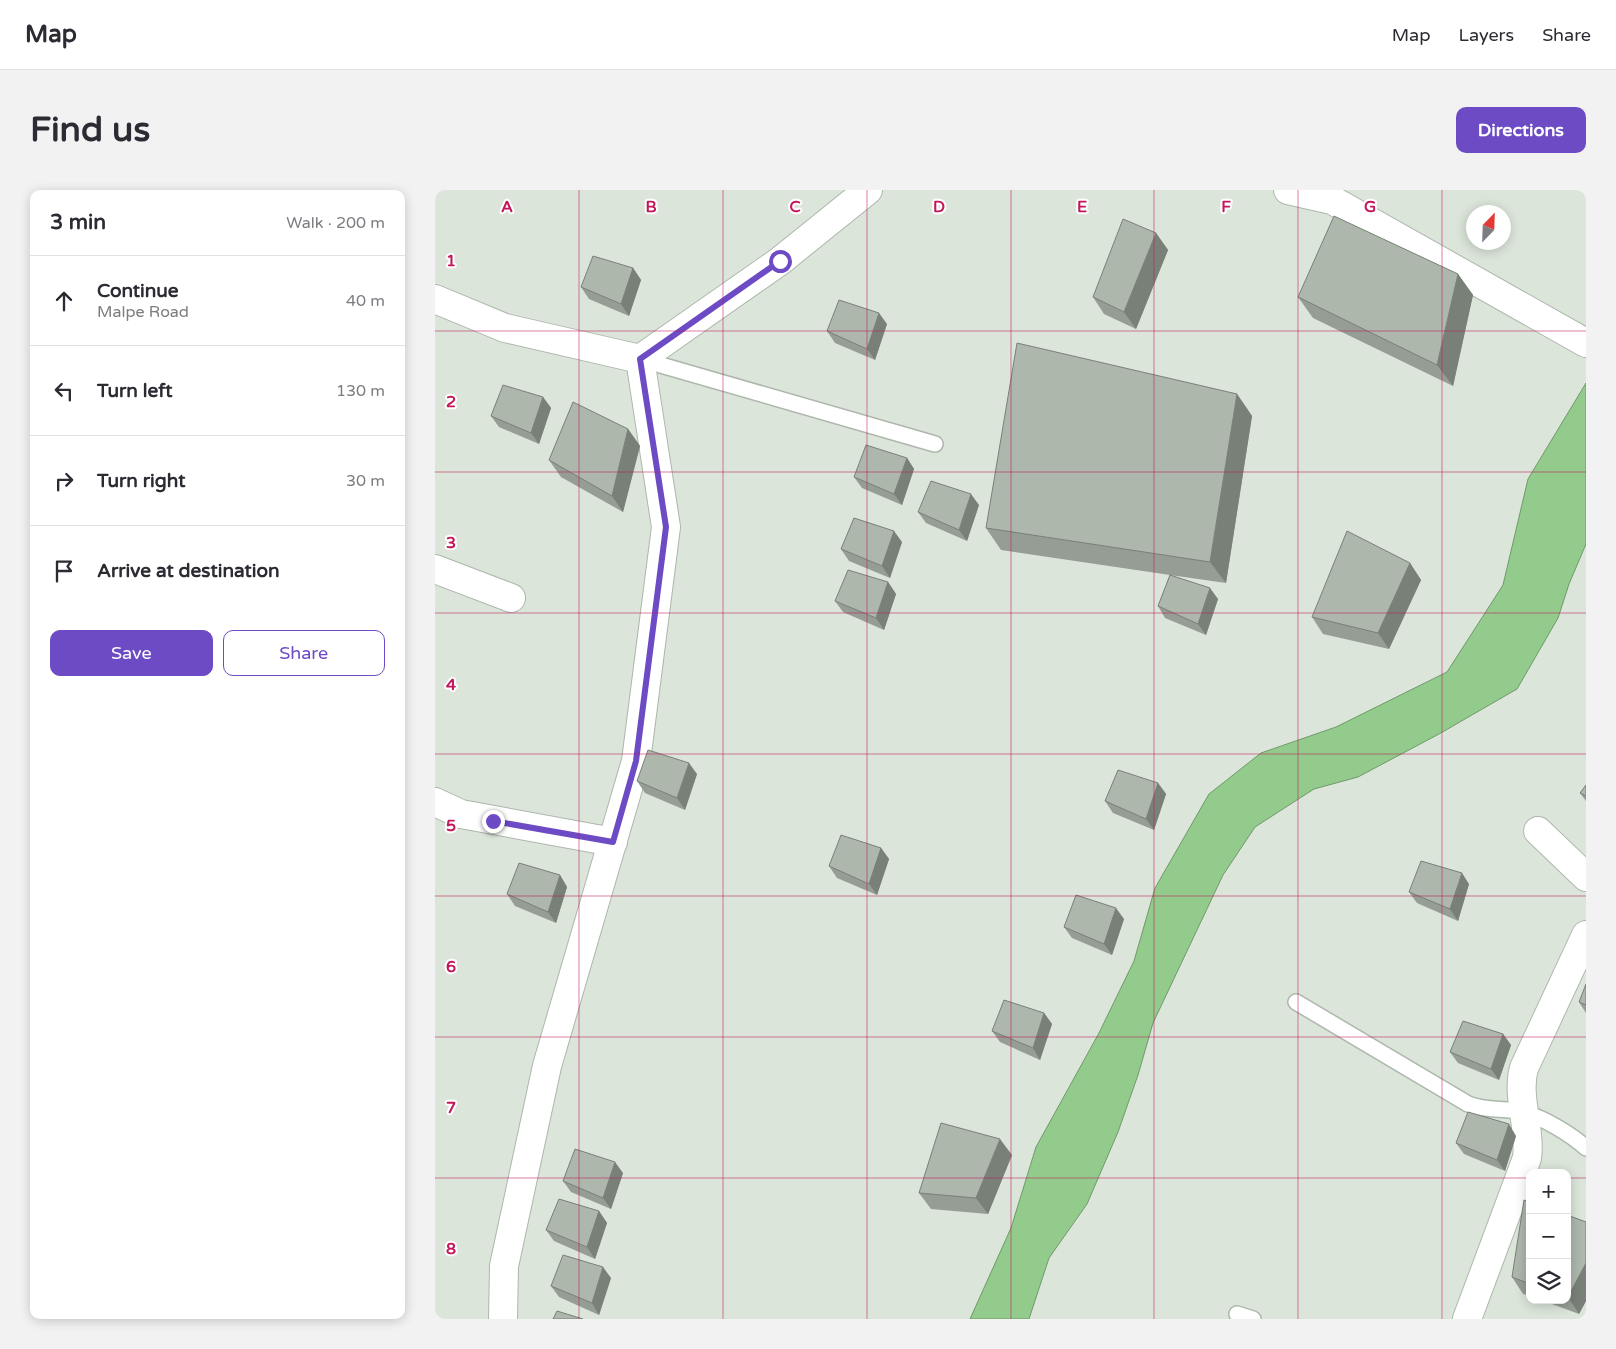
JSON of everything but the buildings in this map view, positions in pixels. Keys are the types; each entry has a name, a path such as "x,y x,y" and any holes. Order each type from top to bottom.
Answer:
{"street":[{"path":"435,299 505,328 640,359 780,261 868,190"},
{"path":"1288,190 1332,200 1582,341"},
{"path":"503,1319 504,1266 547,1066 636,761 666,527 640,359"},
{"path":"435,569 511,598"},
{"path":"435,802 461,814 613,842"},
{"path":"1538,831 1586,877"},
{"path":"1467,1319 1527,1158 1529,1145 1521,1086 1525,1068 1586,935"}],"lane":[{"path":"640,359 935,444"},
{"path":"1296,1002 1468,1104 1483,1109 1525,1113 1573,1136 1586,1148"},
{"path":"1237,1314 1253,1319"}],"shaded area":[{"path":"1586,383 1586,544 1569,584 1558,618 1517,689 1439,734 1358,777 1314,789 1255,827 1223,875 1153,1023 1138,1075 1118,1132 1087,1204 1049,1258 1029,1319 970,1319 1011,1228 1036,1147 1099,1033 1134,961 1155,888 1209,794 1261,753 1336,727 1447,672 1503,585 1528,479"}],"route":[{"path":"493,821 613,842 636,761 666,527 640,359 780,261"}]}
